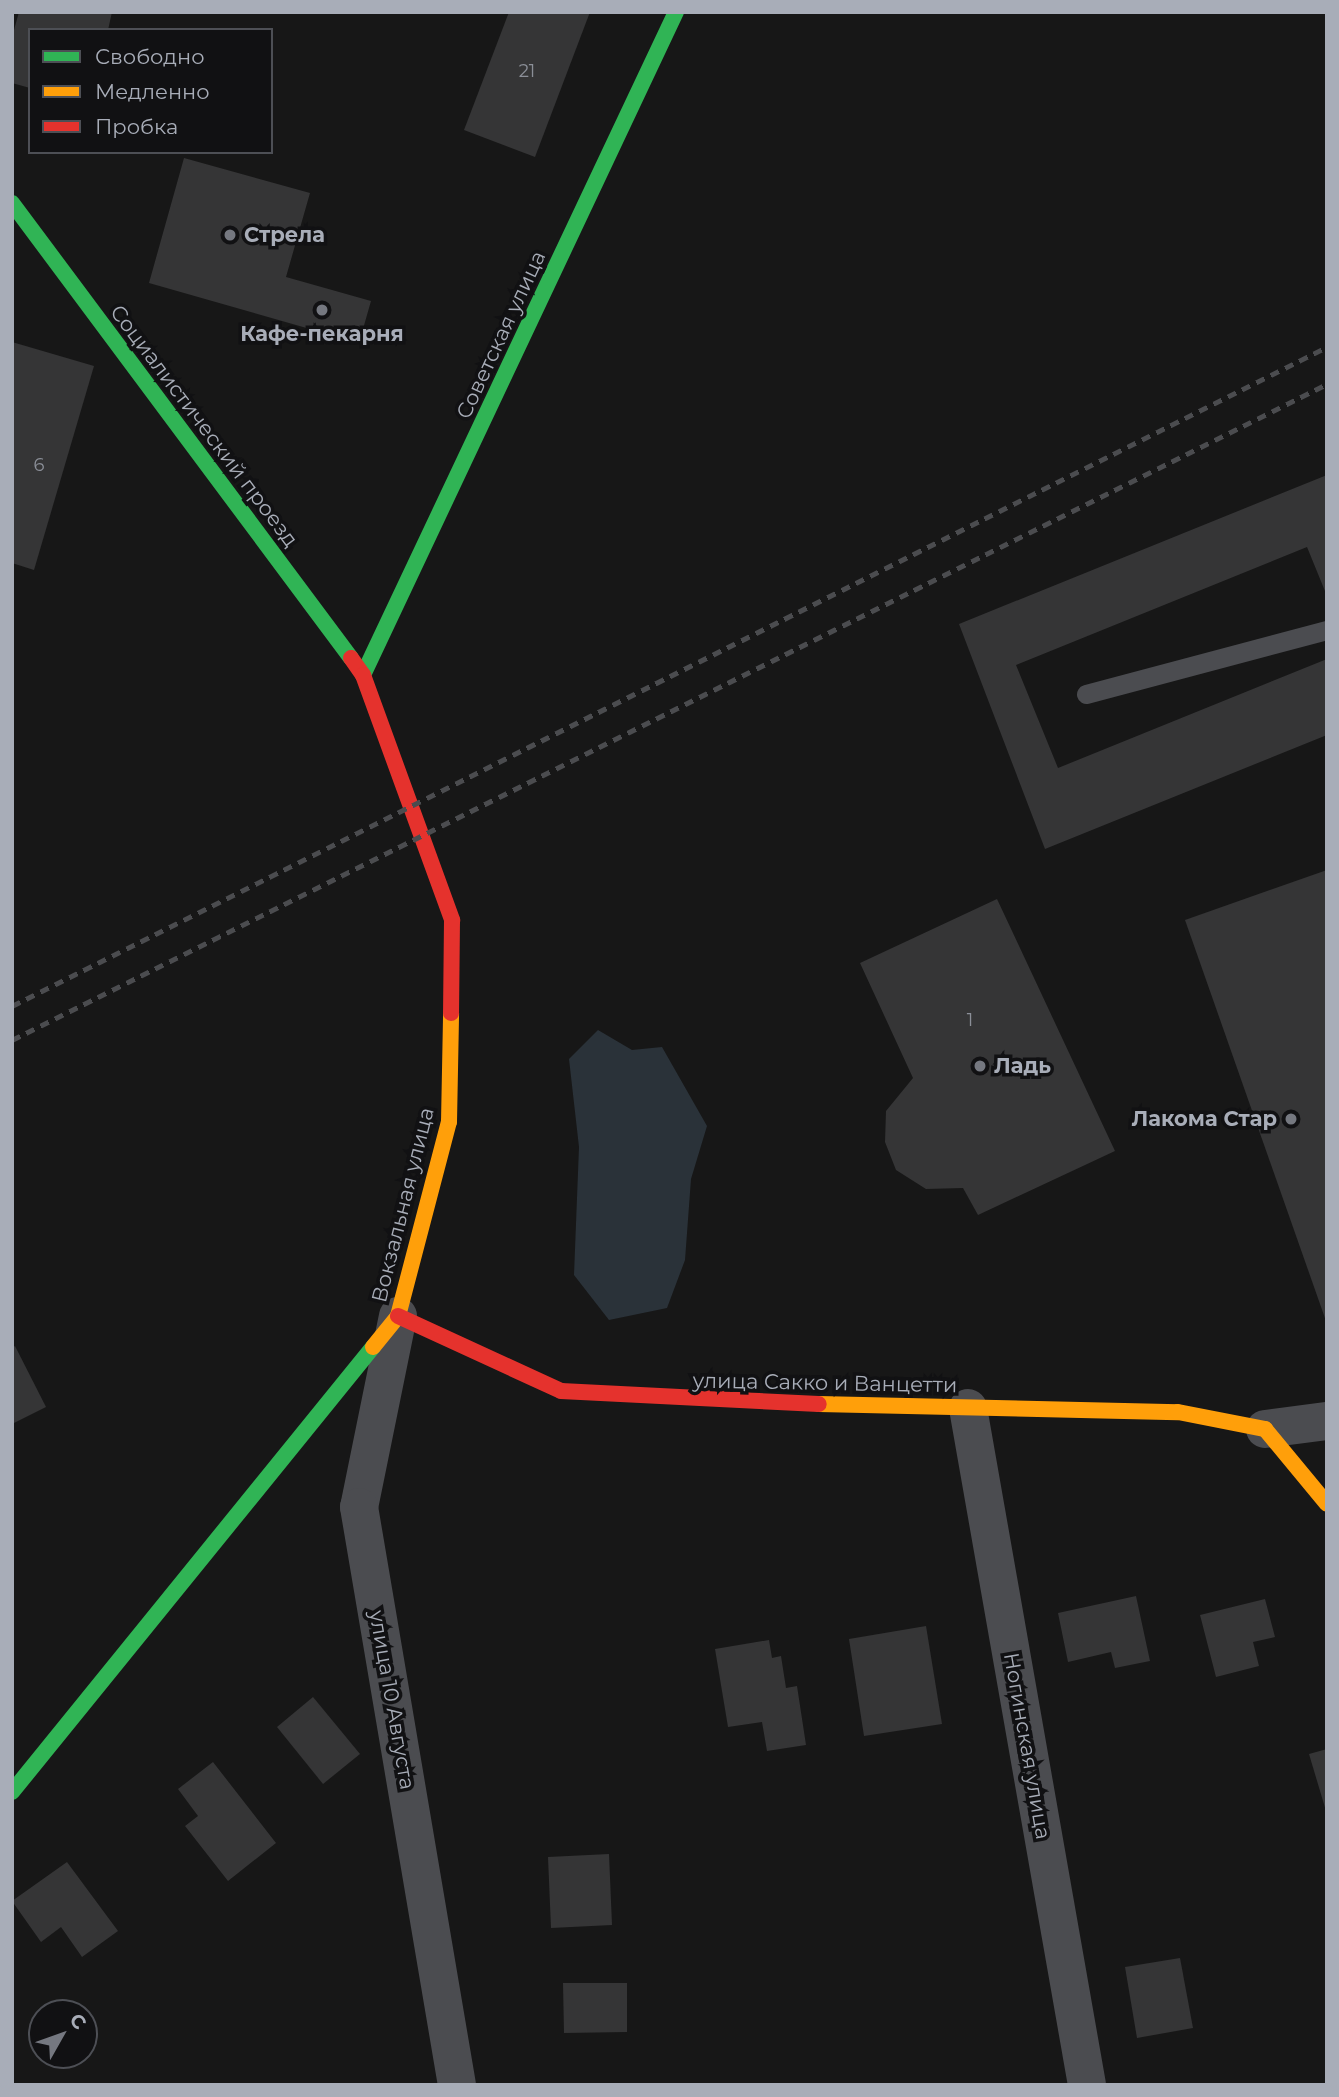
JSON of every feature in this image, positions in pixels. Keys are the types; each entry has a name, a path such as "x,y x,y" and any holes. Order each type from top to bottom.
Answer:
{"main road":[{"name":"Советская улица","path":"363,675 677,12"},
{"name":"Социалистический проезд","path":"12,203 363,675"},
{"name":"Вокзальная улица","path":"12,1792 398,1316 449,1122 452,920 363,675"},
{"name":"улица Сакко и Ванцетти","path":"398,1316 561,1391 700,1402 1178,1412 1265,1429"},
{"path":"1265,1429 1327,1504"}],"street":[{"name":"улица 10 Августа","path":"398,1316 359,1507 457,2085"},
{"name":"Ногинская улица","path":"968,1408 1087,2085"},
{"path":"1265,1429 1327,1421"}],"lane":[{"path":"1086,694 1327,630"}],"shaded area":[{"path":"598,1030 632,1050 662,1047 707,1126 691,1179 685,1260 667,1308 609,1320 574,1275 579,1147 569,1059"}],"building":[{"path":"19,12 112,12 108,28 28,28 28,87 12,83 12,37"},
{"path":"509,12 590,12 535,157 464,130"},
{"name":"Стрела","path":"184,158 310,193 286,277 371,301 359,343 149,283"},
{"path":"12,342 94,366 34,570 12,563"},
{"path":"1327,475 1327,596 1307,547 1016,665 1058,768 1327,659 1327,735 1045,849 959,624"},
{"name":"Лакома Стар","path":"1327,870 1327,1321 1326,1321 1185,920"},
{"path":"997,899 1115,1151 978,1215 963,1188 926,1189 896,1170 885,1142 886,1111 913,1078 860,963"},
{"path":"15,1346 46,1407 12,1424 12,1348"},
{"path":"1136,1596 1150,1661 1115,1668 1111,1652 1068,1662 1058,1613"},
{"path":"1265,1599 1275,1637 1253,1642 1259,1666 1216,1677 1200,1615"},
{"path":"926,1626 942,1724 864,1736 849,1639"},
{"path":"769,1640 772,1658 781,1656 786,1688 797,1686 806,1745 767,1751 762,1722 728,1727 715,1649"},
{"path":"313,1697 360,1754 323,1784 277,1727"},
{"path":"1327,1749 1327,1811 1326,1811 1309,1754"},
{"path":"213,1762 276,1843 228,1881 185,1826 198,1816 178,1789"},
{"path":"609,1854 612,1925 551,1928 548,1857"},
{"path":"67,1862 118,1931 82,1957 61,1927 41,1942 12,1901"},
{"path":"1180,1958 1193,2028 1137,2038 1125,1967"},
{"path":"563,1983 627,1983 627,2032 564,2033"}],"railway":[{"path":"12,1006 1327,347"},
{"path":"12,1040 1327,384"}],"traffic: fast":[{"path":"363,675 676,12"},
{"path":"12,203 351,658"},
{"path":"12,1792 373,1347"}],"traffic: slow":[{"path":"373,1347 398,1316 449,1122 451,1013"},
{"path":"819,1404 1178,1412 1265,1429 1327,1504"}],"traffic: jam":[{"path":"351,658 363,675 452,920 451,1013"},
{"path":"398,1316 561,1391 819,1404"}],"place":[{"name":"Стрела","path":"230,235"},
{"name":"Кафе-пекарня","path":"322,310"},
{"name":"Ладь","path":"980,1066"},
{"name":"Лакома Стар","path":"1291,1119"}]}
